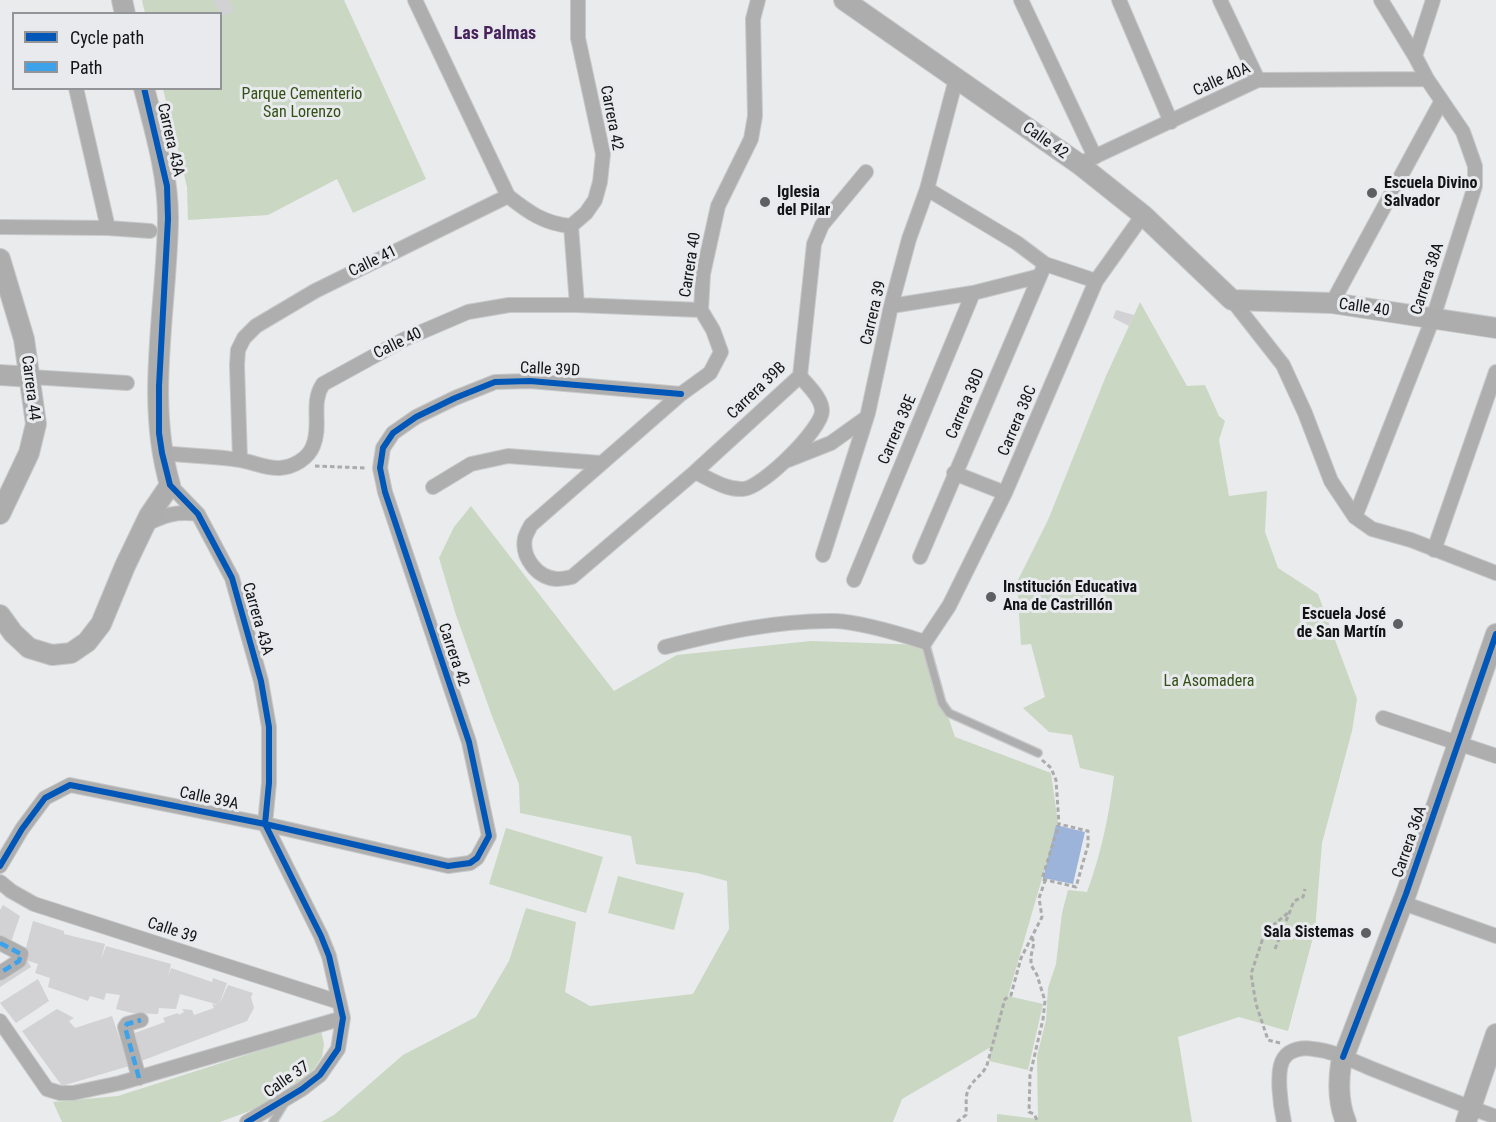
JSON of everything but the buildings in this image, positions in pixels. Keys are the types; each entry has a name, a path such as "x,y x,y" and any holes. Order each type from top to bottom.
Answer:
{"street":[{"path":"415,0 508,196 535,216 555,224 571,226 577,305"},
{"name":"Carrera 42","path":"571,226 586,213 595,200 600,182 603,154 578,38 578,0"},
{"name":"Carrera 40","path":"572,577 557,579 543,576 532,566 525,553 525,538 531,525 681,394 710,373 721,352 713,330 701,310 703,274 718,206 751,139 755,116 753,19 758,0"},
{"name":"Calle 42","path":"844,0 956,80 1087,161 1232,300"},
{"path":"1021,0 1087,161"},
{"path":"1119,0 1171,122"},
{"path":"1220,0 1258,80"},
{"name":"Carrera 38A","path":"1355,517 1433,318 1476,186 1474,166 1463,132 1427,80 1381,0"},
{"path":"1415,56 1433,0"},
{"name":"Carrera 39","path":"823,555 866,418 891,306 909,239 927,189 956,80"},
{"name":"Calle 40A","path":"1087,161 1258,80 1427,80"},
{"path":"76,90 108,228"},
{"name":"Carrera 43A","path":"144,90 167,186 168,219 159,386 159,433 162,453 170,486 198,514 232,578 261,681 269,727 270,755 265,824"},
{"path":"1332,303 1441,102"},
{"name":"Carrera 39B","path":"572,577 695,472 800,376 814,244 822,225 866,172"},
{"path":"927,189 1017,243 1042,270"},
{"name":"Calle 41","path":"240,460 238,350 244,338 256,326 315,291 508,196"},
{"name":"Carrera 38C","path":"925,642 950,606 1005,493 1096,281 1143,215"},
{"path":"0,227 108,228 150,231"},
{"name":"Carrera 44","path":"0,259 19,316 31,377 36,424 29,453 0,514"},
{"path":"891,306 973,293 1042,270 1096,281"},
{"name":"Carrera 38D","path":"920,557 1042,270"},
{"name":"Carrera 38E","path":"854,580 973,293"},
{"path":"1232,300 1282,365 1305,413 1331,481 1355,517 1372,529 1411,540 1496,573"},
{"name":"Calle 40","path":"1232,300 1332,303 1496,328"},
{"name":"Calle 40","path":"293,466 313,447 317,428 317,393 323,384 405,339 468,312 509,305 701,310"},
{"path":"1434,550 1496,372"},
{"path":"0,375 127,383"},
{"path":"695,472 731,489 753,488 786,461 818,423 823,412 820,402 800,376"},
{"name":"Calle 39D","path":"380,468 383,448 393,433 416,417 495,382 530,381 681,394"},
{"path":"786,461 831,443 866,418"},
{"path":"162,453 240,460 279,468 293,466"},
{"path":"434,487 471,464 508,456 601,463"},
{"name":"Carrera 42","path":"380,468 392,515 469,742 489,836 477,858 470,863 448,866"},
{"path":"954,473 1005,493"},
{"path":"0,615 28,648 52,655 71,653 87,642 101,624 144,525 170,486"},
{"path":"144,525 166,515 180,512 198,514"},
{"path":"665,647 754,627 837,621 896,633 925,642"},
{"name":"Carrera 36A","path":"1346,1122 1340,1104 1338,1083 1343,1058 1403,903 1496,634"},
{"path":"1383,718 1496,756"},
{"name":"Calle 39A","path":"0,866 21,830 45,798 70,784 265,824 448,866"},
{"path":"0,1021 47,1089 60,1093 73,1093 139,1078 343,1018 329,956 321,936 265,824"},
{"name":"Calle 39","path":"0,882 34,904 339,1002"},
{"path":"1403,903 1496,936"},
{"path":"0,943 21,954 19,962 0,973"},
{"name":"Calle 37","path":"247,1122 287,1099 320,1075 338,1049 344,1026 343,1018"},
{"path":"139,1078 125,1027 141,1020"},
{"path":"1468,1115 1496,1034"},
{"path":"1284,1122 1279,1080 1283,1058 1296,1050 1314,1048 1343,1058 1468,1115 1492,1118"}],"lane":[{"path":"925,642 942,703 949,713 1039,756"},
{"path":"273,1122 287,1099"}],"path":[{"path":"293,466 380,468"},
{"path":"957,1122 966,1115 965,1102 971,1084 982,1075 987,1065 1005,999 1011,994 1021,958 1042,917 1039,898 1045,881 1042,879 1059,824 1056,780 1051,768 1039,756"},
{"path":"1045,881 1076,887 1082,873 1088,845 1088,831 1059,824"},
{"path":"1275,949 1294,901 1303,897 1305,889"},
{"path":"1268,1040 1256,1004 1251,974 1265,932 1289,912"},
{"path":"1032,937 1034,943 1031,965 1037,975 1045,1001 1030,1075 1029,1112 1034,1114 1038,1122"}],"green space":[{"name":"Parque Cementerio San Lorenzo","path":"142,0 344,0 426,179 353,213 337,179 268,215 188,220 187,187 163,90 222,90 222,12 145,12"},
{"name":"La Asomadera","path":"1140,302 1187,386 1205,385 1219,416 1225,421 1219,440 1229,496 1267,491 1265,532 1278,568 1318,594 1357,699 1352,731 1322,843 1315,930 1288,1031 1239,1017 1178,1037 1192,1122 997,1122 997,1114 1038,1119 1037,1056 1046,1020 1048,988 1056,964 1062,913 1068,890 1087,892 1104,835 1114,776 1080,768 1072,735 1049,732 1023,708 1045,697 1031,644 1021,645 1017,582 1048,520 1106,376"},
{"path":"471,506 614,691 677,655 811,641 924,645 955,737 1051,773 1058,823 1008,996 1043,1004 1028,1070 989,1061 991,1047 902,1099 893,1122 321,1122 334,1115 403,1055 476,1017 509,961 526,908 576,922 565,992 590,1006 693,994 729,929 727,881 697,873 636,864 631,836 520,813 519,784 456,615 439,558 454,527"},
{"path":"506,828 603,857 586,913 489,884"},
{"path":"618,876 684,893 674,930 608,913"},
{"path":"321,1031 324,1044 322,1057 314,1069 298,1084 260,1107 220,1122 62,1122 53,1102 118,1096"}],"water":[{"path":"1056,825 1085,832 1073,884 1043,878"}],"marked path":[{"path":"0,943 21,954 19,961 0,973"},
{"path":"139,1078 125,1027 127,1024 141,1020"}],"cycle path":[{"path":"144,90 167,186 168,219 159,386 159,433 162,453 170,485 198,514 232,578 261,681 269,727 269,783 265,824 321,936 329,956 343,1018 338,1049 320,1075 302,1089 247,1122"},
{"path":"0,866 22,829 45,798 70,785 265,824 448,866 470,863 477,858 489,836 469,742 385,492 380,468 383,448 393,433 416,417 495,382 530,381 681,394"},
{"path":"1343,1057 1406,894 1496,634"}],"place":[{"name":"Escuela Divino Salvador","path":"1372,193"},
{"name":"Iglesia del Pilar","path":"765,202"},
{"name":"Institución Educativa Ana de Castrillón","path":"991,597"},
{"name":"Escuela José de San Martín","path":"1398,624"},
{"name":"Sala Sistemas","path":"1366,933"}],"district":[{"name":"Las Palmas","path":"495,34"}]}
